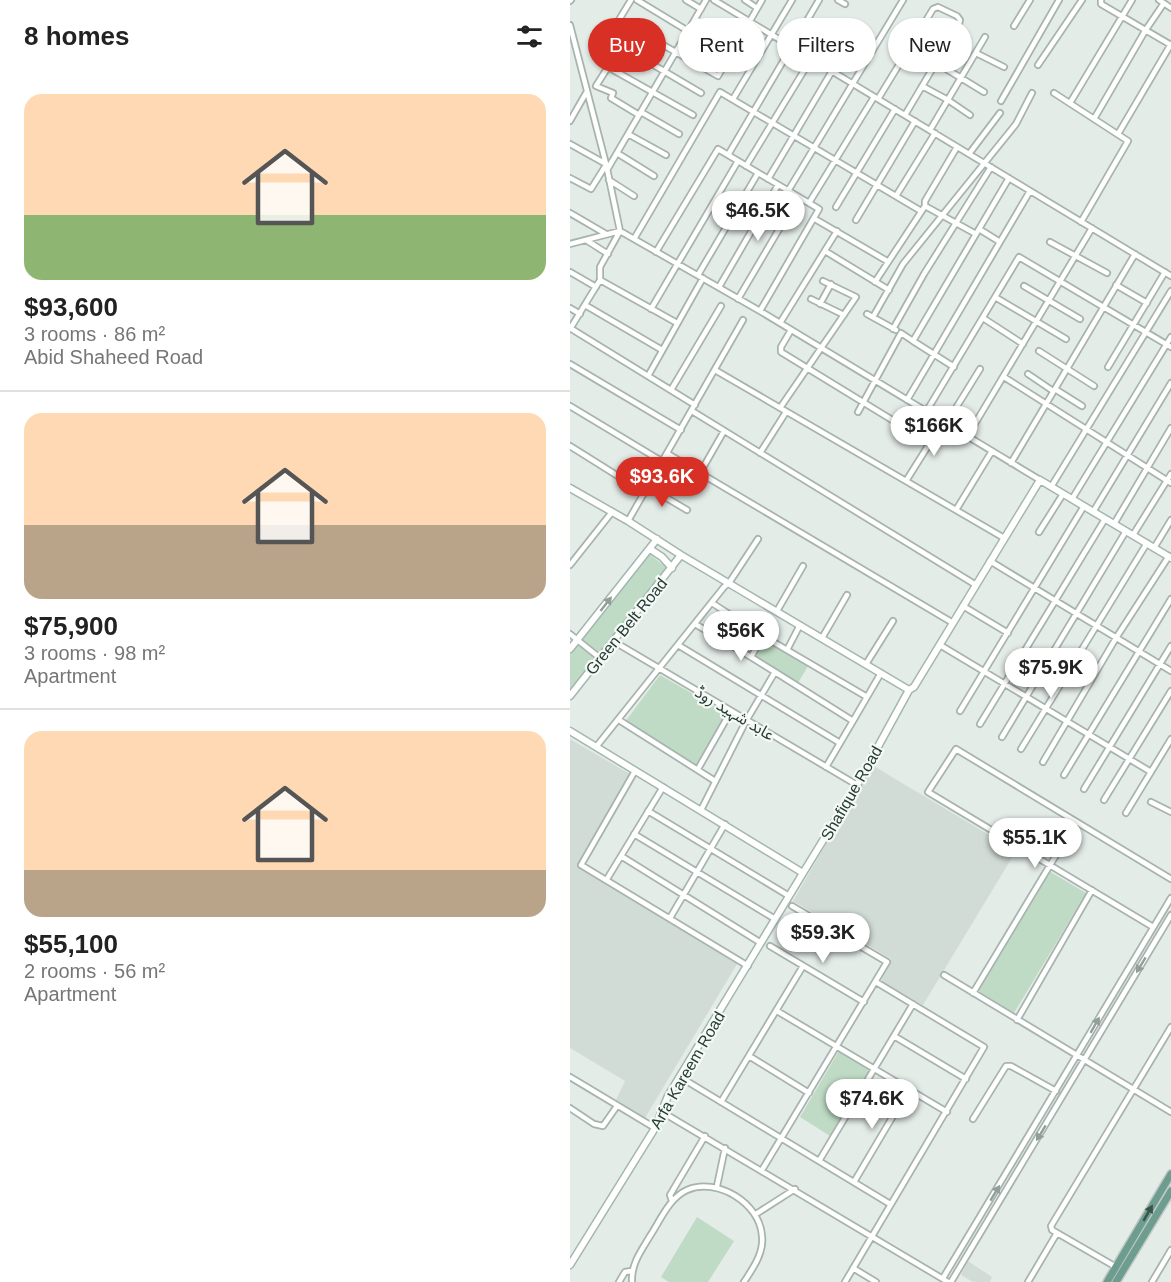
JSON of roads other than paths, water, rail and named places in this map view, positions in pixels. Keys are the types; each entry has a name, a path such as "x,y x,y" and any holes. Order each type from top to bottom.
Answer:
{"main road":[{"path":"1107,1282 1171,1174"},
{"path":"1117,1281 1171,1191"}],"street":[{"path":"620,18 631,0"},
{"path":"637,0 678,25"},
{"path":"686,0 701,9"},
{"path":"695,18 706,0"},
{"path":"714,0 744,18"},
{"path":"745,0 758,8"},
{"path":"751,18 762,0"},
{"path":"733,99 792,0"},
{"path":"809,18 819,0"},
{"path":"838,0 845,4"},
{"path":"788,191 903,0"},
{"path":"1014,26 1030,0"},
{"path":"1001,100 1059,0"},
{"path":"1038,65 1082,0"},
{"path":"1101,0 1101,4 1171,45 1118,134"},
{"path":"1070,103 1132,0"},
{"path":"1094,119 1161,2 1171,8"},
{"path":"809,203 933,9 938,7 957,16 960,20 959,24 905,115"},
{"path":"570,25 620,231 600,267 600,280 570,328 695,405"},
{"path":"765,31 777,38"},
{"path":"896,196 985,37"},
{"path":"666,46 676,52"},
{"path":"666,68 678,48"},
{"path":"976,52 1004,67"},
{"path":"680,134 611,98 612,93 596,86 608,67 693,115"},
{"path":"570,178 591,189 617,153 663,72"},
{"path":"666,72 701,93"},
{"path":"728,155 777,72"},
{"path":"746,166 803,72"},
{"path":"768,179 830,72"},
{"path":"833,72 1168,274"},
{"path":"951,72 984,92"},
{"path":"922,86 970,115"},
{"path":"634,239 720,92 896,196 923,209 942,214 1000,242"},
{"path":"570,121 586,93"},
{"path":"873,317 903,264 1016,124 1032,93"},
{"path":"1054,93 1128,141 1081,222"},
{"path":"836,207 895,110"},
{"path":"969,154 1000,113"},
{"path":"856,220 915,121"},
{"path":"628,134 666,155"},
{"path":"570,144 606,167"},
{"path":"875,282 923,209 925,201 957,147"},
{"path":"656,252 718,149 819,209 760,311"},
{"path":"617,153 654,176"},
{"path":"651,309 738,161"},
{"path":"893,329 991,167"},
{"path":"648,376 758,173"},
{"path":"913,340 1009,178"},
{"path":"609,180 634,196"},
{"path":"718,287 778,185"},
{"path":"908,400 1030,191"},
{"path":"738,299 798,197"},
{"path":"570,213 607,234"},
{"path":"815,219 887,261"},
{"path":"967,437 1092,228"},
{"path":"572,242 620,231 760,311 1170,557 1116,638 1043,762"},
{"path":"780,323 837,231"},
{"path":"586,240 608,254"},
{"path":"1050,242 1107,273"},
{"path":"825,251 889,290"},
{"path":"1011,463 1135,254"},
{"path":"927,412 1019,257 1169,346"},
{"path":"1108,367 1171,267"},
{"path":"570,272 596,287"},
{"path":"600,280 677,323"},
{"path":"780,408 856,297 823,280"},
{"path":"820,304 831,284"},
{"path":"1116,285 1147,303"},
{"path":"1024,286 1080,319"},
{"path":"1051,487 1171,291"},
{"path":"995,297 1066,339"},
{"path":"811,299 844,315"},
{"path":"585,305 662,350"},
{"path":"670,390 721,306"},
{"path":"570,308 580,314"},
{"path":"867,314 954,367"},
{"path":"982,318 1023,344"},
{"path":"628,521 743,320"},
{"path":"791,330 781,347 781,352 902,426"},
{"path":"858,412 901,333"},
{"path":"1072,499 1169,346 1171,337"},
{"path":"1039,351 1094,386"},
{"path":"570,364 681,430"},
{"path":"906,481 980,369"},
{"path":"715,370 1004,538"},
{"path":"1028,374 1082,406"},
{"path":"1004,377 1169,481"},
{"path":"1093,512 1171,383"},
{"path":"570,406 663,462"},
{"path":"692,411 976,585"},
{"path":"760,453 786,412"},
{"path":"1114,524 1171,428"},
{"path":"700,473 724,431"},
{"path":"570,446 645,493"},
{"path":"956,510 992,451"},
{"path":"668,454 953,623"},
{"path":"1002,737 1077,614 1130,533 1169,481 1171,474"},
{"name":"Shafique Road","path":"803,873 857,785 909,690 914,687 1040,480"},
{"path":"648,487 687,510"},
{"path":"570,488 909,690"},
{"path":"1039,532 1063,494"},
{"path":"960,711 1084,506"},
{"path":"570,565 612,512"},
{"path":"980,724 1105,519"},
{"path":"1154,548 1171,520"},
{"name":"Green Belt Road","path":"570,649 657,539"},
{"path":"596,747 729,583 758,539"},
{"path":"1021,749 1147,543"},
{"path":"650,549 672,568"},
{"name":"Green Belt Road","path":"570,696 681,555"},
{"path":"990,561 1171,672"},
{"path":"777,611 803,566"},
{"path":"822,638 848,596"},
{"path":"1064,775 1171,599"},
{"path":"712,603 867,697"},
{"path":"963,606 1008,633"},
{"path":"866,664 893,621"},
{"path":"695,624 853,721"},
{"path":"787,650 800,625"},
{"path":"570,634 600,658"},
{"path":"751,657 763,636"},
{"name":"عابد شہید روڈ","path":"613,641 857,785"},
{"path":"678,645 840,743"},
{"path":"940,645 1151,772"},
{"path":"1084,789 1171,646"},
{"path":"700,810 760,695 775,672"},
{"path":"826,767 880,673"},
{"path":"1104,800 1171,691"},
{"path":"698,769 730,711"},
{"path":"620,720 716,781"},
{"path":"570,731 803,873"},
{"path":"1126,813 1171,739"},
{"path":"1153,927 928,792 956,749 1171,879"},
{"path":"635,771 581,865 748,966"},
{"path":"607,879 663,787"},
{"path":"1151,802 1171,812"},
{"path":"648,811 789,896"},
{"path":"973,993 1076,822"},
{"path":"670,918 725,825"},
{"path":"634,834 775,919"},
{"path":"621,856 761,943"},
{"name":"Arfa Kareem Road","path":"570,1265 654,1128 668,1096 803,873"},
{"path":"1017,1020 1092,890"},
{"path":"943,1278 1171,898"},
{"path":"762,1170 887,962 792,906"},
{"path":"662,1112 950,1282 1171,915"},
{"path":"770,946 864,1002"},
{"path":"721,1102 803,966"},
{"path":"944,975 1083,1061 1171,1112"},
{"path":"845,1282 984,1049 983,1044 876,982"},
{"path":"819,1161 913,1004"},
{"path":"777,1011 947,1112"},
{"path":"1116,1267 1052,1230 1051,1226 1171,1027"},
{"path":"894,1036 966,1079"},
{"path":"749,1056 809,1093"},
{"path":"973,1119 1006,1066 1011,1066 1056,1092"},
{"path":"570,1077 654,1128"},
{"path":"680,1077 891,1204"},
{"path":"854,1182 909,1089"},
{"path":"570,1108 594,1124 603,1126 617,1106"},
{"path":"672,1201 670,1195 705,1136"},
{"path":"717,1186 725,1148"},
{"path":"632,1282 631,1271 672,1201 686,1190 701,1186 717,1186 744,1202 756,1214 762,1235 761,1250 744,1282"},
{"path":"756,1214 795,1190"},
{"path":"980,1217 987,1222"},
{"path":"1028,1282 1057,1233"},
{"path":"1152,1282 1171,1250"},
{"path":"853,1268 876,1282"},
{"path":"619,1282 625,1272 631,1271"}]}
